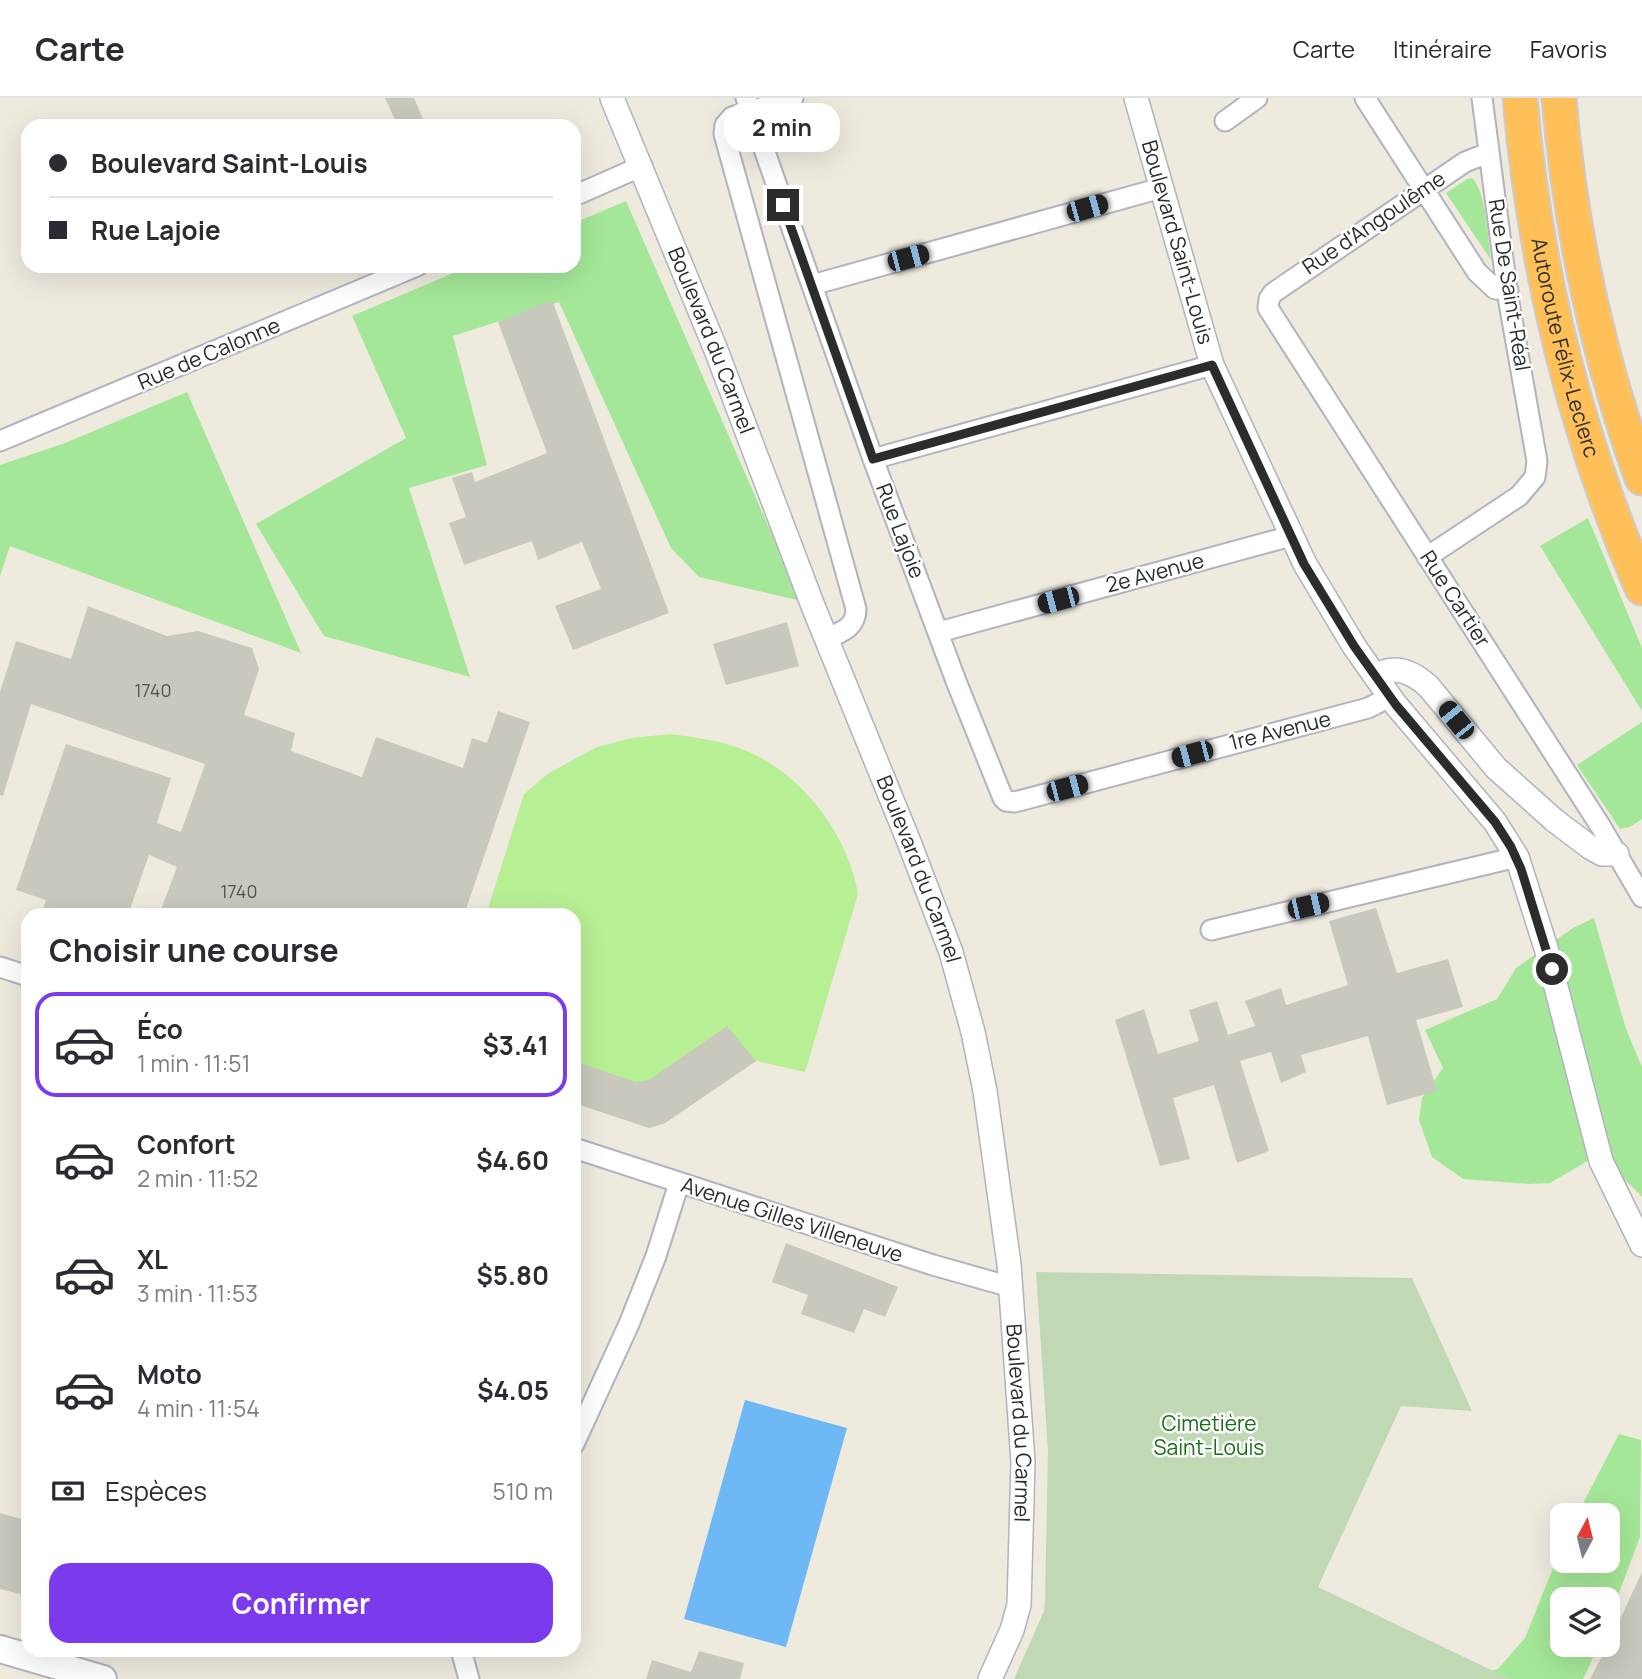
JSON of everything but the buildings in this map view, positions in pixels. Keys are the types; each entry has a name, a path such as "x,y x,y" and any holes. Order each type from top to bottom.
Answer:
{"highway":[{"name":"Autoroute Félix-Leclerc","path":"1520,98 1535,228 1565,367 1598,476 1642,588"},
{"name":"Autoroute Félix-Leclerc","path":"1559,98 1569,186 1590,296 1610,377 1642,478"}],"main road":[{"path":"0,1649 21,1655"},
{"path":"27,1657 103,1679"}],"street":[{"name":"Boulevard du Carmel","path":"612,98 716,350 826,639 909,842 951,952 963,995 985,1091 1011,1287 1023,1462 1020,1589 1015,1621 990,1679"},
{"path":"793,98 748,104 729,119 724,128 724,137 856,609 855,619 850,627 826,639"},
{"name":"Boulevard Saint-Louis","path":"1136,98 1212,365 1291,536 1318,586 1375,676 1495,822 1517,857 1546,948 1601,1161 1642,1245"},
{"path":"1224,121 1257,98"},
{"path":"1365,98 1481,276 1495,289 1507,290"},
{"name":"Rue De Saint-Réal","path":"1427,557 1519,496 1530,486 1537,472 1527,396 1507,290 1482,98"},
{"name":"Rue Lajoie","path":"748,104 873,459 1000,794 1006,802"},
{"name":"Rue d'Angoulême","path":"1268,303 1273,293 1424,189 1465,162 1488,153"},
{"path":"581,193 642,166"},
{"path":"812,285 1161,188"},
{"name":"Rue de Calonne","path":"0,441 400,273"},
{"name":"Rue Cartier","path":"1268,303 1269,312 1642,897"},
{"path":"873,459 1212,365"},
{"name":"2e Avenue","path":"939,632 1291,536"},
{"path":"1375,676 1394,670 1418,677 1496,768 1516,787 1591,848 1604,855 1617,854"},
{"name":"1re Avenue","path":"1006,802 1015,803 1368,708 1390,697"},
{"path":"1211,930 1517,857"},
{"path":"0,967 21,974"},
{"name":"Avenue Gilles Villeneuve","path":"581,1150 933,1265 1011,1287"},
{"path":"581,1428 656,1256 679,1183"},
{"path":"463,1657 469,1679"}],"green space":[{"path":"1472,178 1477,184 1483,204 1491,260 1446,193"},
{"path":"626,201 801,601 699,577 671,548 559,302 453,336 487,465 409,488 470,677 324,636 256,524 406,438 352,316 453,273 581,273 581,220"},
{"path":"187,392 301,653 10,546 0,576 0,465 65,443"},
{"path":"1588,518 1642,648 1642,711 1540,546"},
{"path":"1642,722 1642,819 1630,827 1620,829 1577,765"},
{"path":"670,734 705,739 739,748 781,771 800,787 832,827 844,848 858,894 805,1072 756,1061 665,1123 649,1128 581,1105 581,908 488,908 524,794 549,773 597,747 632,738"},
{"path":"1594,918 1626,1029 1642,1067 1642,1197 1619,1176 1591,1159 1550,1183 1463,1179 1432,1157 1419,1120 1422,1098 1443,1068 1425,1030 1497,999 1516,968 1573,928"},
{"name":"Cimetière Saint-Louis","path":"1036,1272 1412,1278 1472,1411 1401,1406 1318,1587 1510,1679 1014,1679 1044,1611 1045,1600 1048,1451"},
{"path":"1619,1434 1641,1440 1640,1537 1620,1590 1620,1587 1550,1587 1550,1657 1593,1657 1583,1679 1456,1679 1498,1669 1525,1638 1551,1573 1620,1573 1620,1503 1583,1503"}],"water":[{"path":"745,1400 847,1428 786,1647 684,1619"}],"route":[{"path":"783,205 873,459 1212,365 1304,564 1354,646 1396,705 1495,822 1517,857 1552,969"}]}
